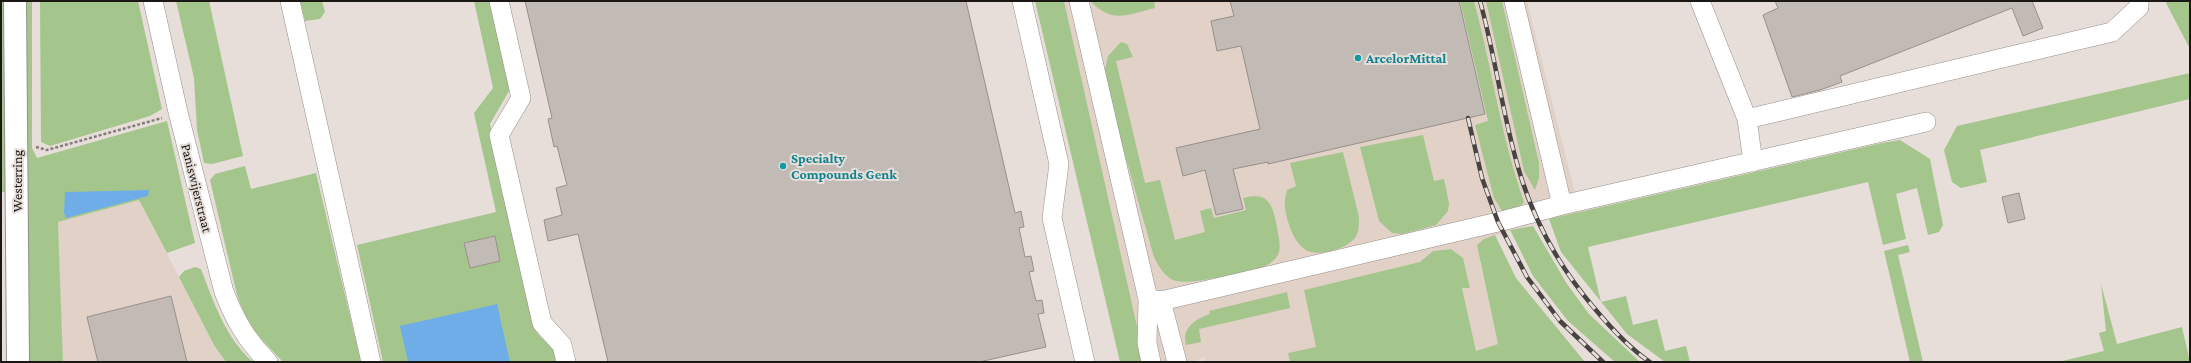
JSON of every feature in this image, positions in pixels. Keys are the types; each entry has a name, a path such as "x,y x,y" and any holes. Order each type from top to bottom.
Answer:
{"highway":[{"name":"Westerring","path":"15,1 18,362"}],"street":[{"name":"Paniswijerstraat","path":"153,1 178,112 224,292 234,318 251,346 268,362"},
{"path":"290,1 371,362"},
{"path":"499,1 521,98 499,135 542,323 562,345 566,362"},
{"path":"1022,1 1059,164 1052,218 1086,362"},
{"path":"1079,1 1155,300 1176,359"},
{"path":"1514,1 1562,205"},
{"path":"1700,1 1747,120 1754,162"},
{"path":"1747,120 2112,32 2139,7 2139,1"},
{"path":"1155,300 1926,122"},
{"path":"1151,362 1147,343 1155,300"}],"path":[{"path":"36,148 47,150 165,117"}],"shaded area":[{"path":"1064,1 1527,1 1580,213 1549,219 1484,239 1480,262 1498,344 1476,351 1462,288 1470,287 1463,258 1451,249 1433,251 1421,262 1304,290 1316,347 1288,353 1290,362 1206,362 1204,357 1193,362 1145,362"},
{"path":"139,200 180,279 213,331 238,362 63,362 58,222"}],"green space":[{"path":"1,1 5,1 6,192 1,192"},
{"path":"25,1 32,1 32,148 37,158 167,121 195,243 167,253 139,200 58,222 63,362 29,362"},
{"path":"40,1 138,1 162,109 150,116 50,146 41,142"},
{"path":"176,1 209,1 243,156 212,164 204,163 197,130 194,78"},
{"path":"300,1 322,1 325,12 320,19 305,21"},
{"path":"474,1 490,1 508,79 509,91 490,124 537,333 554,350 556,362 383,362 357,245 496,212 474,113 493,88"},
{"path":"1035,1 1064,1 1145,362 1120,362"},
{"path":"1090,1 1154,1 1155,8 1120,16 1106,13"},
{"path":"1460,1 1474,1 1509,153 1524,202 1521,206 1502,211 1494,198 1475,125 1488,121"},
{"path":"1486,1 1502,1 1539,163 1539,178 1535,190 1524,171"},
{"path":"2165,1 2190,1 2190,49"},
{"path":"1121,42 1127,44 1133,57 1116,61 1145,183 1160,180 1175,240 1205,232 1200,211 1211,208 1214,218 1246,210 1243,198 1259,196 1264,198 1271,206 1279,240 1280,249 1278,255 1269,264 1261,268 1191,282 1180,282 1173,280 1159,267 1154,257 1110,102 1105,70 1108,56"},
{"path":"2190,73 2190,99 1980,150 1987,182 1961,188 1952,182 1944,150 1957,126"},
{"path":"1423,135 1434,181 1444,179 1449,203 1448,211 1436,225 1402,234 1392,233 1379,221 1360,147"},
{"path":"1900,140 1930,159 1943,225 1939,232 1928,235 1917,188 1896,194 1906,239 1883,245 1868,182 1588,247 1601,302 1561,252 1549,219"},
{"path":"1343,152 1359,217 1357,234 1351,242 1340,248 1320,253 1308,251 1303,248 1295,238 1289,225 1286,212 1285,202 1287,190 1296,186 1290,163"},
{"path":"245,166 251,189 316,173 361,362 283,362 258,336 244,313 237,295 210,180 215,174"},
{"path":"1533,226 1567,284 1589,314 1640,362 1615,362 1568,321 1533,276 1510,230"},
{"path":"1495,235 1516,278 1585,362 1290,362 1288,353 1316,347 1304,290 1420,262 1433,251 1451,249 1463,258 1470,288 1462,288 1476,351 1498,344 1477,245 1484,239"},
{"path":"1908,245 1910,252 1898,255 1923,362 1910,362 1884,251"},
{"path":"195,267 201,269 221,319 228,331 243,352 253,362 226,362 214,345 179,277 184,271"},
{"path":"2101,284 2117,344 2182,327 2190,362 2058,362 2104,351 2099,333 2106,331"},
{"path":"1287,292 1290,308 1199,329 1201,342 1186,345 1185,339 1188,329 1195,321 1210,314 1209,311"},
{"path":"1626,296 1633,325 1657,319 1665,351 1686,346 1690,362 1665,362 1627,334 1601,302"}],"water":[{"path":"149,190 148,196 66,218 64,213 65,192"},
{"path":"497,304 510,362 408,362 400,326"}],"building":[{"name":"Specialty Compounds Genk","path":"525,1 966,1 1015,213 1021,211 1024,227 1019,228 1025,257 1031,256 1034,271 1029,272 1036,301 1042,300 1044,313 1038,314 1046,347 979,362 608,362 578,234 548,241 544,220 562,215 556,188 567,185 557,146 554,147 548,119 552,118"},
{"name":"ArcelorMittal","path":"1230,1 1459,1 1485,114 1268,164 1268,162 1233,169 1243,209 1216,215 1205,170 1183,176 1176,148 1260,129 1241,46 1217,51 1211,21 1234,16"},
{"path":"1775,1 2032,1 2043,28 2023,36 2012,8 1840,76 1842,82 1820,90 1792,97 1763,15 1778,8"},
{"path":"2019,193 2025,219 2008,223 2002,197"},
{"path":"495,236 500,261 470,268 464,243"},
{"path":"171,296 187,362 98,362 87,317"}],"railway":[{"path":"1480,1 1512,146 1531,206 1559,260 1582,293 1621,337 1650,362"},
{"path":"1468,118 1482,178 1498,222 1527,277 1560,321 1603,362"}],"place":[{"name":"ArcelorMittal","path":"1358,58"},
{"name":"Specialty Compounds Genk","path":"783,166"}]}
